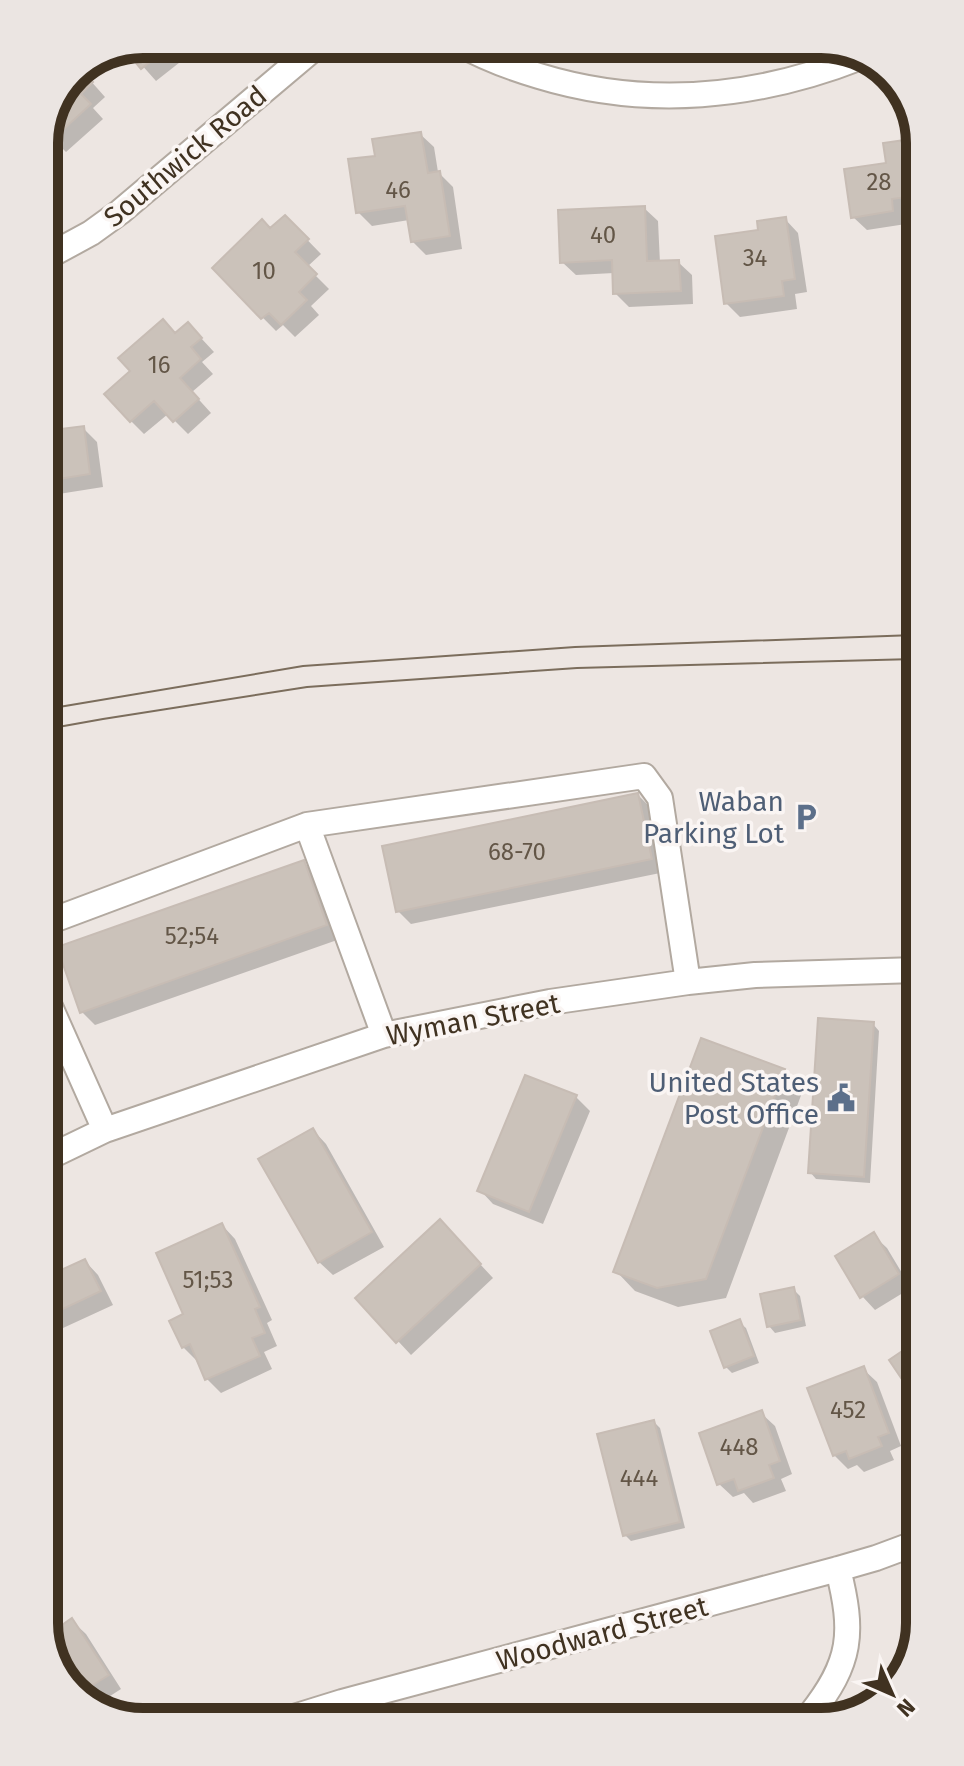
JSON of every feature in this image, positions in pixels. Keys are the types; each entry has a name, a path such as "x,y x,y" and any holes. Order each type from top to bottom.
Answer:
{"street":[{"name":"Southwick Road","path":"58,251 120,212 302,58"},
{"path":"492,58 521,71 580,88 674,97 733,92 845,62"},
{"path":"58,918 307,825 644,776 660,798 688,982"},
{"path":"307,825 384,1035"},
{"name":"Wyman Street","path":"58,1153 105,1130 384,1035 550,1002 688,982 755,975 906,970"},
{"path":"58,1024 105,1130"},
{"name":"Woodward Street","path":"324,1708 838,1569 906,1547"},
{"path":"815,1708 832,1684 847,1641 848,1617 838,1569"}],"building":[{"path":"155,58 141,69 133,59"},
{"path":"89,77 93,82 81,94 91,104 59,134 67,105"},
{"path":"421,132 428,173 440,171 450,236 411,242 405,206 356,213 348,159 375,156 372,139"},
{"path":"906,140 906,197 892,199 893,211 851,218 844,169 886,163 883,143"},
{"path":"645,206 647,261 679,260 681,291 613,294 612,260 560,263 558,210"},
{"path":"285,215 309,239 295,252 317,274 299,292 307,300 281,325 269,313 261,319 212,268 262,219 270,228"},
{"path":"786,217 795,279 782,281 784,296 724,304 715,236 758,230 757,221"},
{"path":"163,319 175,333 188,322 202,338 191,347 201,359 180,378 199,399 173,422 154,401 130,422 104,394 130,371 118,358"},
{"path":"84,426 90,474 58,479 58,429"},
{"path":"638,793 652,859 396,912 382,846"},
{"path":"304,860 327,925 80,1013 58,947"},
{"name":"United States Post Office","path":"818,1018 874,1022 864,1177 808,1173"},
{"path":"701,1038 785,1069 706,1279 657,1288 613,1272"},
{"path":"525,1075 577,1095 529,1212 477,1191"},
{"path":"313,1128 372,1232 318,1263 258,1159"},
{"path":"440,1219 481,1264 396,1343 355,1298"},
{"path":"222,1223 260,1307 255,1309 265,1333 252,1338 260,1356 205,1380 190,1344 182,1348 169,1321 183,1314 156,1253"},
{"path":"874,1232 899,1274 860,1298 835,1256"},
{"path":"85,1259 101,1291 58,1311 58,1269"},
{"path":"794,1287 801,1320 767,1327 760,1294"},
{"path":"740,1319 754,1356 724,1368 710,1331"},
{"path":"906,1348 906,1385 889,1360"},
{"path":"864,1366 889,1433 878,1437 882,1446 849,1459 846,1451 833,1456 807,1388"},
{"path":"762,1410 780,1461 769,1465 774,1478 738,1491 734,1479 717,1485 699,1433"},
{"path":"654,1420 680,1522 623,1536 597,1434"},
{"path":"72,1618 109,1675 88,1688 83,1683 64,1656 59,1627"}],"tram line":[{"path":"58,707 303,666 575,647 906,635"},
{"path":"58,727 307,687 577,668 906,659"}],"place":[{"name":"Waban Parking Lot","path":"806,817"},
{"name":"United States Post Office","path":"841,1098"}]}
